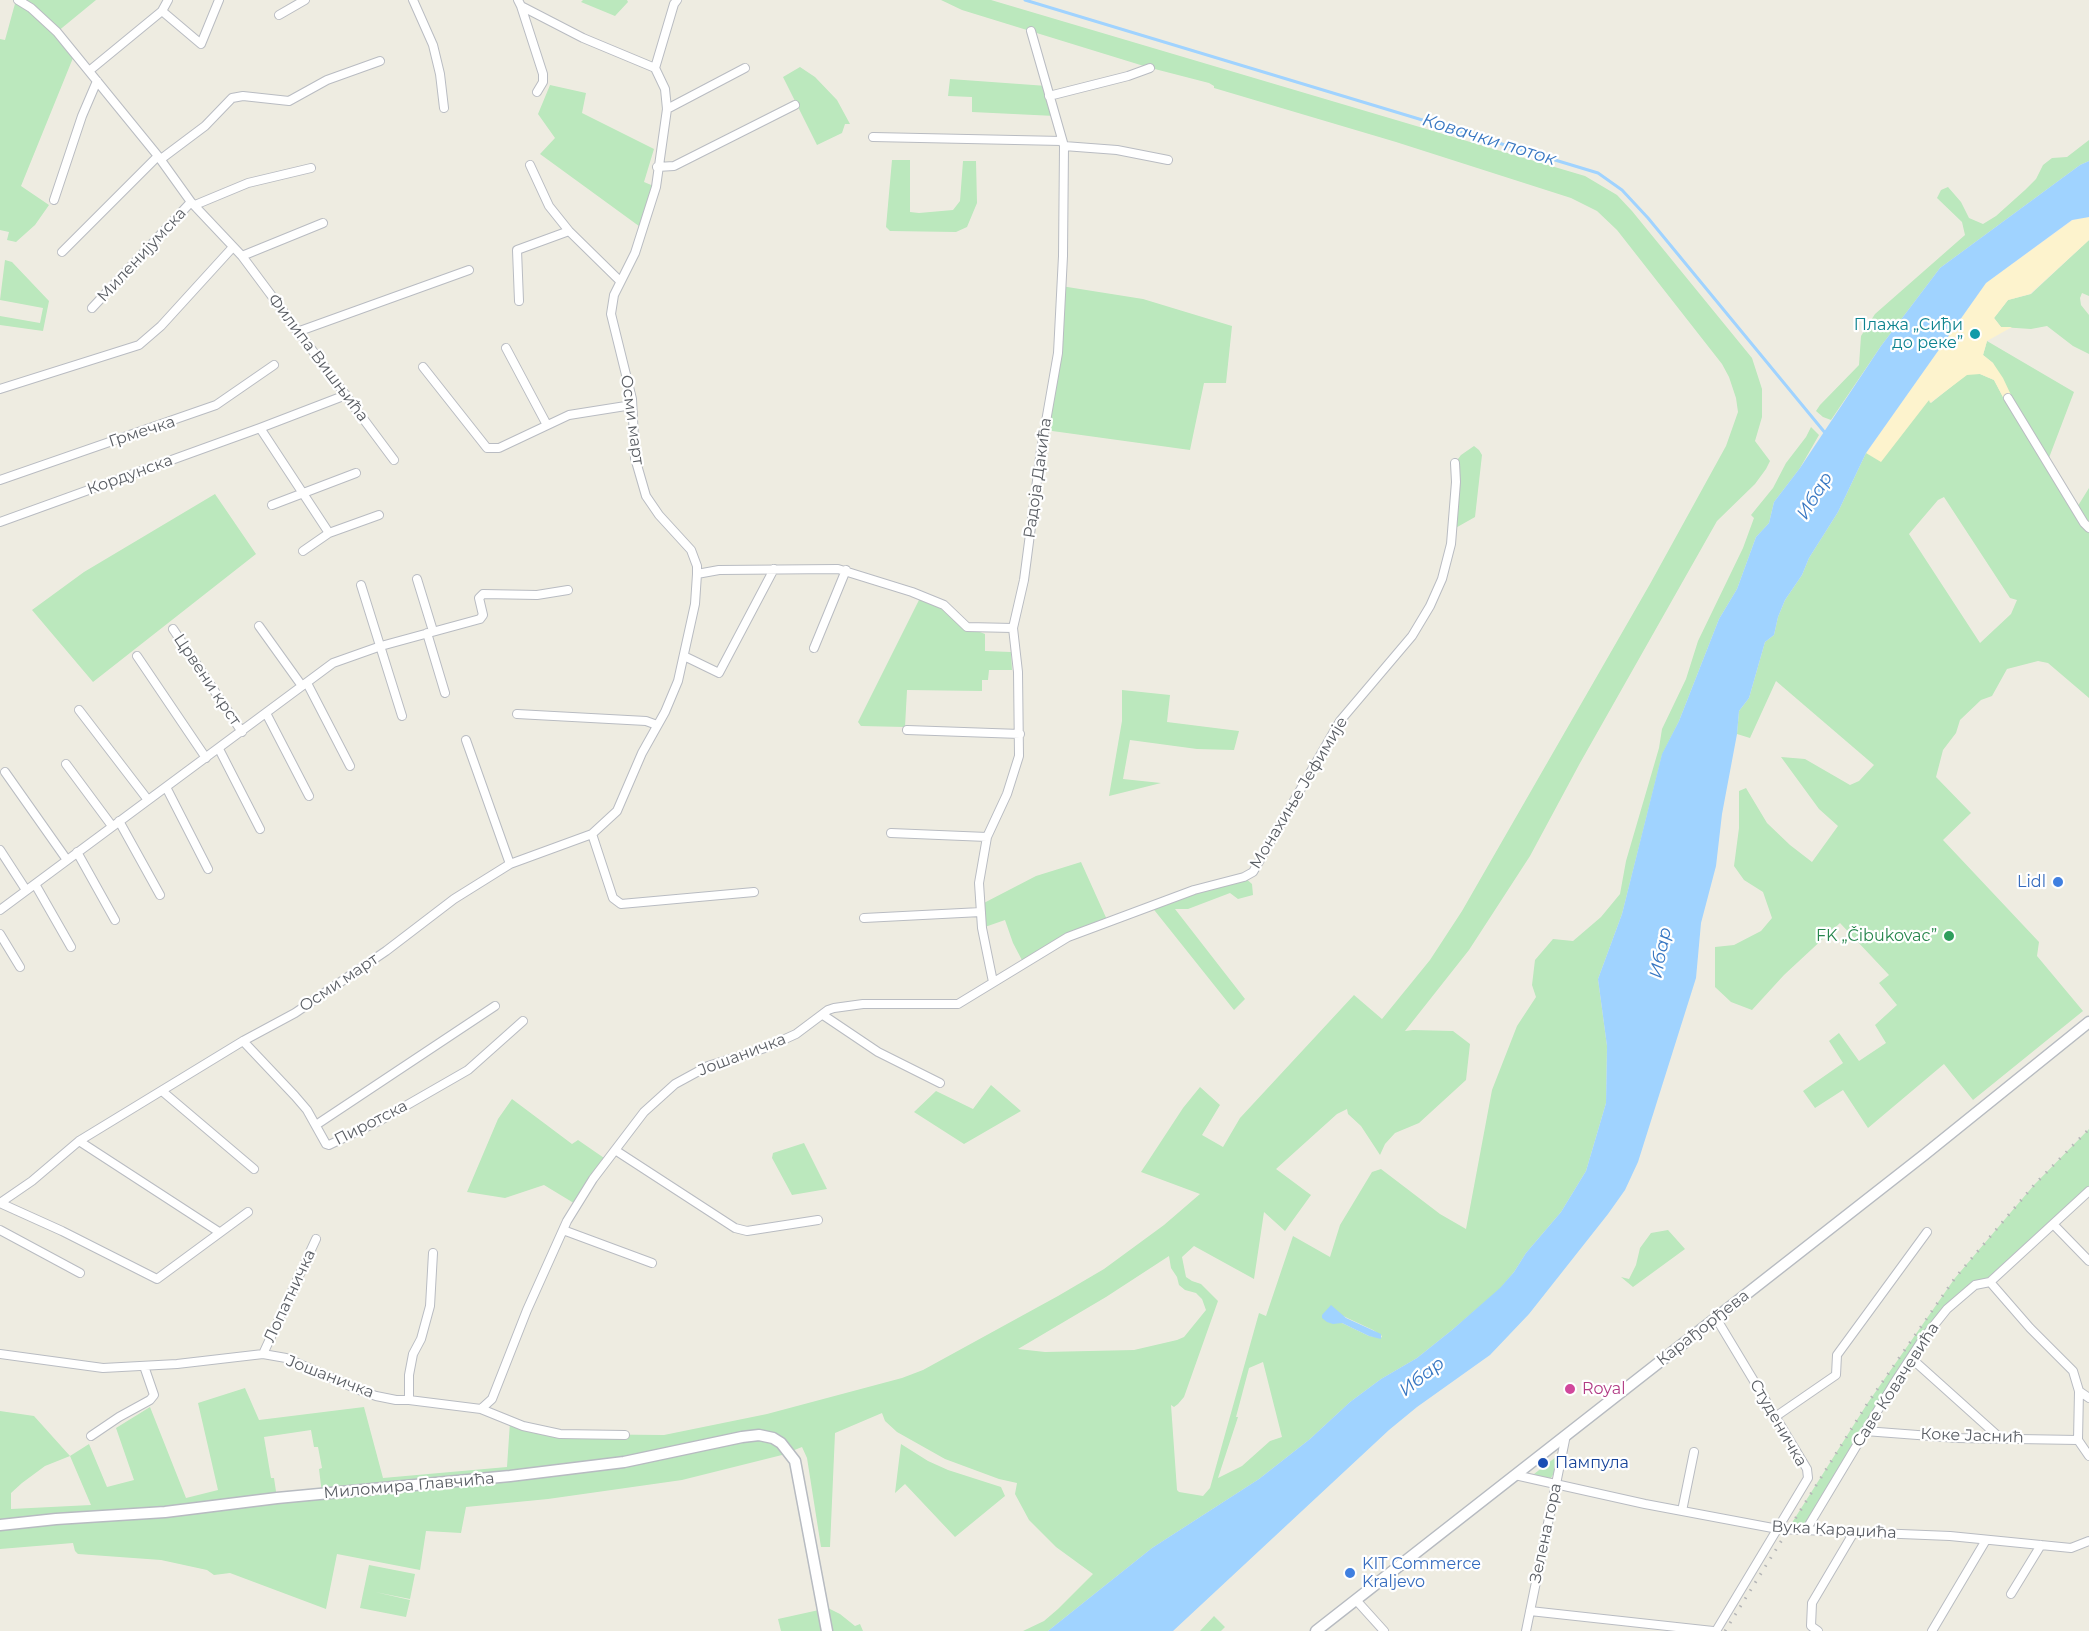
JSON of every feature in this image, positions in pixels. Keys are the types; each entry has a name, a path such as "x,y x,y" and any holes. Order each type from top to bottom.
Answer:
{"street":[{"name":"Филипа Вишњића","path":"18,0 51,25 159,157 193,204 242,256 394,460"},
{"path":"89,71 162,11 168,0"},
{"path":"162,11 201,44 219,0"},
{"path":"279,15 305,0"},
{"path":"413,0 433,45 440,74 444,108"},
{"path":"519,3 583,38 655,68 677,0"},
{"path":"519,3 543,74 543,82 537,92"},
{"name":"Радоја Дакића","path":"1013,628 1024,580 1041,450 1058,353 1063,256 1063,143 1031,32"},
{"path":"62,252 159,157 205,126 232,98 243,96 289,101 327,80 380,61"},
{"name":"Осми март","path":"0,1203 32,1181 79,1141 243,1041 295,1014 386,951 453,899 510,864 592,834 617,811 642,753 670,703 684,656 697,574 697,566 690,550 659,515 646,496 635,458 632,405 611,314 614,295 635,253 656,188 657,167 667,109 665,88 655,68"},
{"path":"667,109 745,68"},
{"path":"1049,96 1128,76 1150,68"},
{"path":"54,200 82,116 97,81"},
{"path":"657,167 674,166 795,105"},
{"path":"873,137 1063,143 1168,160"},
{"path":"530,165 549,206 569,231 621,280"},
{"path":"193,204 248,183 311,168"},
{"name":"Миленијумска","path":"92,308 193,204"},
{"path":"242,256 323,224"},
{"path":"519,301 517,250 569,231"},
{"path":"0,389 139,345 161,326 233,247"},
{"path":"297,332 469,270"},
{"path":"506,348 547,425"},
{"name":"Грмечка","path":"0,480 216,405 274,365"},
{"path":"423,367 487,448 499,448 547,425 581,413 632,405"},
{"name":"Кордунска","path":"0,522 346,395"},
{"path":"2008,398 2075,510 2089,528"},
{"path":"260,428 329,533"},
{"name":"Монахиње Јефимије","path":"993,982 1068,938 1194,890 1244,877 1253,872 1340,721 1412,636 1430,606 1442,579 1451,544 1456,482 1455,463"},
{"path":"272,505 356,473"},
{"path":"303,551 329,533 380,515"},
{"path":"697,574 719,570 828,568 846,570 944,605 967,627 1013,628 1018,672 1020,756 1007,794 987,837 979,883 982,928 993,982"},
{"path":"684,656 719,673 774,570"},
{"path":"814,648 846,570"},
{"path":"417,579 445,693"},
{"path":"360,585 402,716"},
{"name":"Црвени крст","path":"0,910 333,663 381,646 480,619 483,613 479,598 483,594 537,595 568,590"},
{"path":"259,626 304,685 350,766"},
{"name":"Црвени крст","path":"173,629 242,732"},
{"path":"137,656 206,758"},
{"path":"78,710 148,800"},
{"name":"Црвени крст","path":"266,713 309,796"},
{"path":"517,714 646,721 657,725"},
{"path":"907,730 1020,734"},
{"path":"466,740 510,864"},
{"name":"Црвени крст","path":"219,749 260,829"},
{"path":"66,764 116,824 160,895"},
{"path":"5,772 67,860"},
{"path":"166,787 208,869"},
{"path":"891,833 987,837"},
{"path":"592,834 613,898 621,904 754,892"},
{"path":"0,850 26,890"},
{"path":"77,852 115,920"},
{"path":"35,884 71,947"},
{"path":"864,918 981,912"},
{"path":"0,934 20,967"},
{"name":"Јошаничка","path":"481,1409 492,1399 527,1310 563,1230 593,1179 644,1112 675,1084 708,1066 765,1048 796,1034 834,1008 863,1004 958,1004 993,982"},
{"path":"316,1125 495,1006"},
{"path":"823,1015 878,1052 940,1083"},
{"name":"Пиротска","path":"243,1041 296,1096 326,1144 329,1145 381,1120 468,1070 523,1021"},
{"name":"Карађорђева","path":"1316,1631 1924,1155 2089,1022"},
{"path":"162,1091 254,1170"},
{"path":"79,1141 219,1232"},
{"path":"615,1150 735,1228 747,1231 758,1230 818,1220"},
{"name":"Саве Ковачевића","path":"1806,1530 1911,1358 1947,1309 1975,1285 1990,1282 2089,1191"},
{"name":"Осми март","path":"0,1203 62,1231 157,1279 248,1212"},
{"path":"2053,1224 2089,1261"},
{"path":"0,1230 80,1273"},
{"path":"563,1230 652,1263"},
{"path":"1775,1417 1836,1375 1837,1355 1927,1232"},
{"name":"Лопатничка","path":"263,1354 316,1239"},
{"path":"409,1400 412,1354 421,1339 430,1306 434,1253"},
{"path":"1990,1282 2030,1328 2069,1365 2076,1378 2079,1391 2079,1440 2089,1456"},
{"name":"Студеничка","path":"1716,1318 1807,1469 1808,1478 1778,1529"},
{"name":"Јошаничка","path":"0,1354 103,1368 177,1364 263,1354 286,1358 359,1390 396,1400 481,1409 523,1426 560,1434 626,1435"},
{"path":"1911,1358 1999,1437"},
{"path":"91,1436 150,1400 154,1395 144,1366"},
{"path":"2079,1391 2089,1398"},
{"name":"Коке Јаснић","path":"1865,1431 1957,1438 2079,1440"},
{"name":"Миломира Главчића","path":"0,1525 165,1512 284,1497 510,1476 624,1462 754,1435 768,1436 781,1443 792,1455 797,1471 827,1631"},
{"name":"Зелена гора","path":"1526,1631 1566,1435"},
{"path":"1682,1510 1694,1452"},
{"name":"Вука Караџића","path":"1515,1475 1778,1529 1986,1540 2071,1548 2088,1543"},
{"path":"1530,1611 1714,1631 1778,1529"},
{"path":"1818,1631 1811,1626 1812,1603 1854,1532"},
{"path":"1932,1631 1986,1540"},
{"path":"2011,1594 2041,1545"},
{"path":"1356,1600 1384,1631"}],"green space":[{"path":"16,0 96,0 57,32 75,53 21,186 49,205 35,225 16,242 7,240 9,232 0,230 0,39 5,40"},
{"path":"583,0 627,0 628,2 615,16 581,2"},
{"path":"941,0 991,0 1585,176 1617,195 1632,211 1752,358 1762,389 1762,417 1755,441 1770,461 1766,469 1755,484 1717,521 1530,856 1469,950 1405,1031 1453,1031 1470,1044 1466,1080 1419,1123 1395,1133 1385,1144 1380,1155 1361,1126 1348,1114 1347,1109 1337,1114 1276,1169 1311,1195 1285,1231 1264,1212 1254,1279 1194,1246 1182,1257 1186,1277 1201,1284 1218,1301 1184,1397 1174,1407 1171,1405 1177,1490 1179,1492 1203,1496 1210,1488 1259,1313 1266,1316 1293,1236 1330,1257 1340,1225 1372,1172 1381,1169 1440,1214 1466,1229 1492,1090 1517,1026 1536,997 1532,985 1535,960 1553,939 1573,941 1601,917 1620,894 1626,861 1659,748 1662,729 1686,679 1698,641 1743,548 1754,518 1751,515 1773,488 1786,463 1811,427 1819,435 1800,468 1774,502 1769,523 1756,537 1737,589 1719,619 1679,721 1662,755 1622,914 1598,979 1607,1046 1606,1103 1586,1171 1561,1212 1526,1253 1499,1290 1452,1330 1417,1358 1381,1379 1350,1402 1310,1439 1259,1479 1152,1548 1048,1631 1023,1631 1044,1621 1093,1574 1056,1547 1029,1520 1015,1494 1017,1483 999,1479 945,1459 897,1432 885,1421 882,1413 835,1433 830,1547 821,1547 807,1458 802,1447 782,1455 682,1480 548,1499 466,1507 461,1533 426,1531 420,1570 337,1554 326,1609 230,1573 214,1575 207,1570 161,1560 78,1554 73,1543 0,1549 0,1411 34,1416 70,1456 89,1444 107,1487 134,1480 116,1428 150,1407 186,1498 218,1490 198,1403 245,1388 259,1420 364,1407 383,1478 507,1467 510,1422 560,1434 664,1435 767,1414 902,1378 923,1370 1104,1269 1164,1225 1200,1194 1141,1172 1183,1108 1200,1087 1220,1105 1202,1135 1223,1147 1240,1118 1354,995 1382,1019 1430,960 1462,911 1650,584 1726,446 1738,412 1729,377 1722,364 1617,230 1597,211 1571,198 1396,142 1214,88 1209,83 1147,67 962,10","holes":["1169,1256 1171,1268 1179,1285 1185,1290 1196,1293 1202,1299 1206,1310 1184,1337 1134,1350 1045,1352 1018,1349 1106,1297","1343,1316 1382,1336 1381,1338 1369,1336 1342,1323","1263,1362 1282,1437 1270,1441 1242,1466 1218,1478 1238,1417 1236,1417 1249,1368","311,1430 314,1447 318,1447 322,1468 319,1469 322,1494 277,1498 274,1478 271,1478 264,1437","70,1456 91,1505 11,1509 11,1493 45,1466"]},
{"path":"800,67 815,77 837,100 850,124 845,124 842,133 817,145 783,77"},
{"path":"950,79 1047,86 1055,116 972,112 972,97 948,96"},
{"path":"550,85 586,93 582,113 654,149 644,182 656,187 643,229 540,154 555,138 538,114"},
{"path":"2089,140 2089,161 2080,165 1940,268 1881,346 1831,420 1816,411 1859,365 1861,336 1875,314 1965,235 1962,222 1937,198 1941,190 1948,187 1961,202 1969,218 1983,224 1996,216 2025,190 2036,179 2043,165 2052,158 2067,157"},
{"path":"892,160 910,160 910,212 919,213 953,210 960,201 963,161 976,161 977,203 967,227 956,232 890,231 886,227"},
{"path":"2089,240 2089,296 2082,293 2080,298 2081,305 2089,315 2089,354 2073,346 2047,326 2031,329 2001,327 1994,318 2008,300 2031,294"},
{"path":"5,260 12,262 49,301 43,331 0,325 0,316 40,323 43,308 0,300"},
{"path":"1061,286 1143,299 1232,326 1226,383 1204,383 1190,450 1045,430 1058,353"},
{"path":"1987,341 2074,392 2047,463 2076,509 2089,488 2089,698 2048,663 2038,661 2007,669 1992,696 1981,700 1960,720 1956,733 1943,750 1936,777 1971,813 1943,840 2039,942 2037,956 2083,1011 1973,1100 1944,1064 1868,1128 1843,1090 1815,1108 1803,1091 1843,1063 1829,1041 1839,1033 1859,1061 1886,1043 1875,1025 1897,1005 1879,983 1889,975 1840,923 1784,975 1752,1010 1731,1002 1715,987 1715,947 1734,945 1761,931 1772,918 1763,892 1744,880 1734,866 1739,828 1739,791 1746,788 1767,823 1812,862 1838,826 1819,809 1781,757 1805,759 1850,785 1859,781 1874,765 1776,681 1750,738 1737,734 1739,711 1749,698 1765,642 1774,635 1785,600 1838,512 1866,453 1930,399 1931,403 1967,374 1980,374 1994,380 2004,399 1993,363 1983,355","holes":["1944,497 2010,598 2017,600 2011,614 1980,643 1909,534 1938,500"]},
{"path":"1474,446 1482,455 1475,517 1452,530 1455,463 1461,455"},
{"path":"215,494 256,554 93,682 32,610 84,572"},
{"path":"921,596 944,605 967,627 985,634 985,651 1011,652 1012,670 989,670 988,680 982,680 982,691 907,690 905,727 861,726 858,722"},
{"path":"1122,690 1170,695 1167,722 1239,731 1234,750 1197,749 1130,740 1123,779 1161,783 1109,796 1122,721"},
{"path":"1081,862 1108,922 1068,937 1024,964 1005,920 982,928 980,905 1036,876"},
{"path":"1244,877 1252,884 1253,895 1238,899 1230,893 1188,909 1175,909 1245,999 1234,1010 1151,906"},
{"path":"991,1085 1021,1111 964,1144 914,1112 936,1091 973,1109"},
{"path":"512,1099 572,1144 578,1140 607,1160 577,1205 544,1185 505,1198 467,1192 498,1119"},
{"path":"2089,1129 2089,1191 1990,1282 1975,1285 1923,1339 1806,1530 1788,1529 1867,1404 1955,1278 2034,1185"},
{"path":"804,1143 827,1189 792,1195 772,1158 773,1153"},
{"path":"1668,1230 1685,1249 1633,1287 1621,1277 1629,1279 1636,1265 1640,1248 1651,1233"},
{"path":"901,1444 928,1461 948,1470 1001,1487 1005,1496 955,1537 905,1484 895,1493"},
{"path":"1556,1457 1551,1478 1534,1474"},
{"path":"369,1565 415,1574 410,1599 375,1592 410,1600 406,1617 360,1608"},
{"path":"828,1608 855,1626 860,1624 863,1631 781,1631 778,1619"},
{"path":"1214,1616 1225,1627 1221,1631 1200,1631"}],"sand":[{"name":"Плажа „Сиђи до реке”","path":"2089,217 2089,240 2030,294 2008,300 1994,318 2001,327 2012,327 1987,341 1983,355 1993,363 2011,395 2004,399 1994,380 1980,374 1967,375 1930,403 1929,400 1881,462 1866,453 1986,283 2073,220"}],"water":[{"name":"Ибар","path":"2089,161 2089,217 2072,220 1986,283 1866,453 1838,512 1785,600 1774,635 1765,642 1749,698 1739,711 1716,866 1701,923 1696,978 1638,1162 1625,1190 1529,1314 1490,1355 1389,1430 1173,1631 1048,1631 1152,1548 1259,1479 1310,1439 1350,1402 1381,1379 1417,1358 1452,1330 1500,1288 1561,1212 1586,1171 1606,1103 1607,1046 1598,979 1622,914 1662,754 1679,721 1719,619 1737,589 1756,537 1769,523 1774,502 1800,468 1881,346 1940,268 2080,165"},
{"path":"1331,1305 1346,1318 1381,1334 1381,1339 1342,1323 1327,1322 1322,1315"}],"waterway":[{"name":"Ковачки поток","path":"1025,0 1598,173 1622,190 1648,218 1826,434"}],"railway":[{"path":"1725,1631 1867,1404 1955,1278 2034,1185 2089,1129"}],"place":[{"name":"Плажа „Сиђи до реке”","path":"1975,334"},
{"name":"Lidl","path":"2058,882"},
{"name":"FK „Čibukovac”","path":"1949,936"},
{"name":"Royal","path":"1570,1389"},
{"name":"Пампула","path":"1543,1463"},
{"name":"KIT Commerce Kraljevo","path":"1350,1573"}]}
